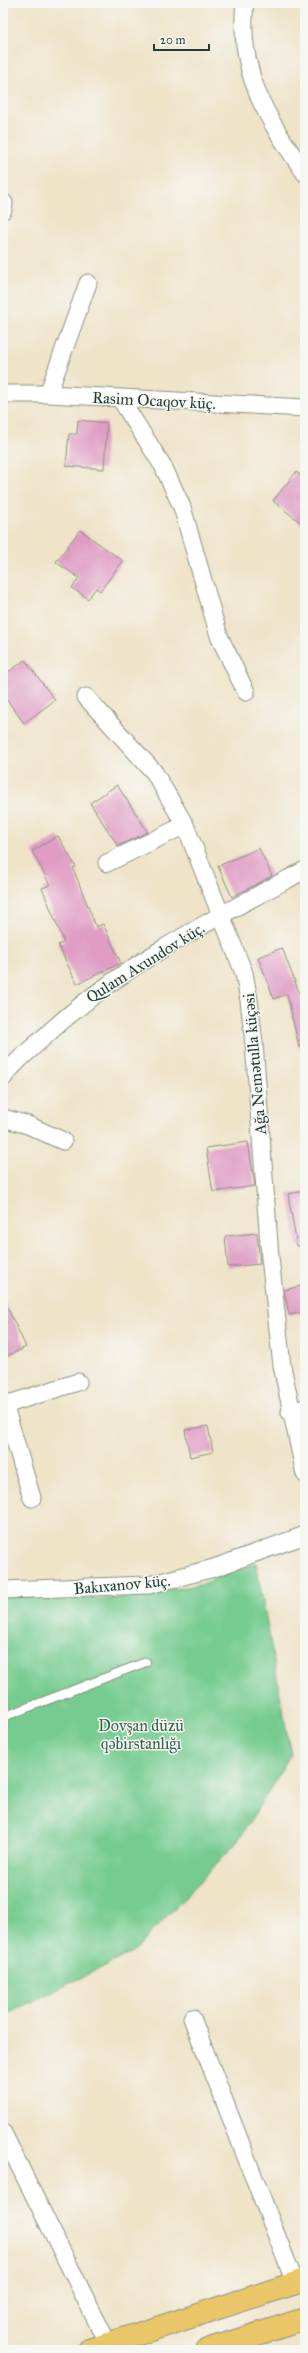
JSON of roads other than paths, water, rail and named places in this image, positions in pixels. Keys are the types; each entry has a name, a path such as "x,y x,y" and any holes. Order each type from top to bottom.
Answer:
{"highway":[{"path":"98,2347 300,2282"},
{"path":"207,2350 305,2319"}],"street":[{"path":"245,3 244,39 250,73 262,107 275,130 305,173"},
{"path":"3,210 4,203"},
{"path":"48,394 88,283"},
{"name":"Rasim Ocaqov küç.","path":"3,394 48,394 121,400 305,408"},
{"path":"121,400 163,466 182,507 219,636 246,692"},
{"name":"Ağa Nemətulla küçəsi","path":"86,698 154,772 185,825 244,973 249,1000 270,1257 282,1366 298,1410 305,1474"},
{"path":"107,863 185,825"},
{"name":"Qulam Axundov küç.","path":"3,1078 69,1013 95,992 222,915 305,870"},
{"path":"3,1118 28,1125 63,1141"},
{"path":"32,1498 4,1402 78,1382"},
{"name":"Bakıxanov küç.","path":"3,1590 149,1585 214,1568 305,1535"},
{"path":"192,2018 300,2282"},
{"path":"3,2133 98,2347"}],"lane":[{"path":"3,1717 146,1662"}],"park label":[{"name":"Dovşan düzü qəbirstanlığı","path":"141,1734"}]}
